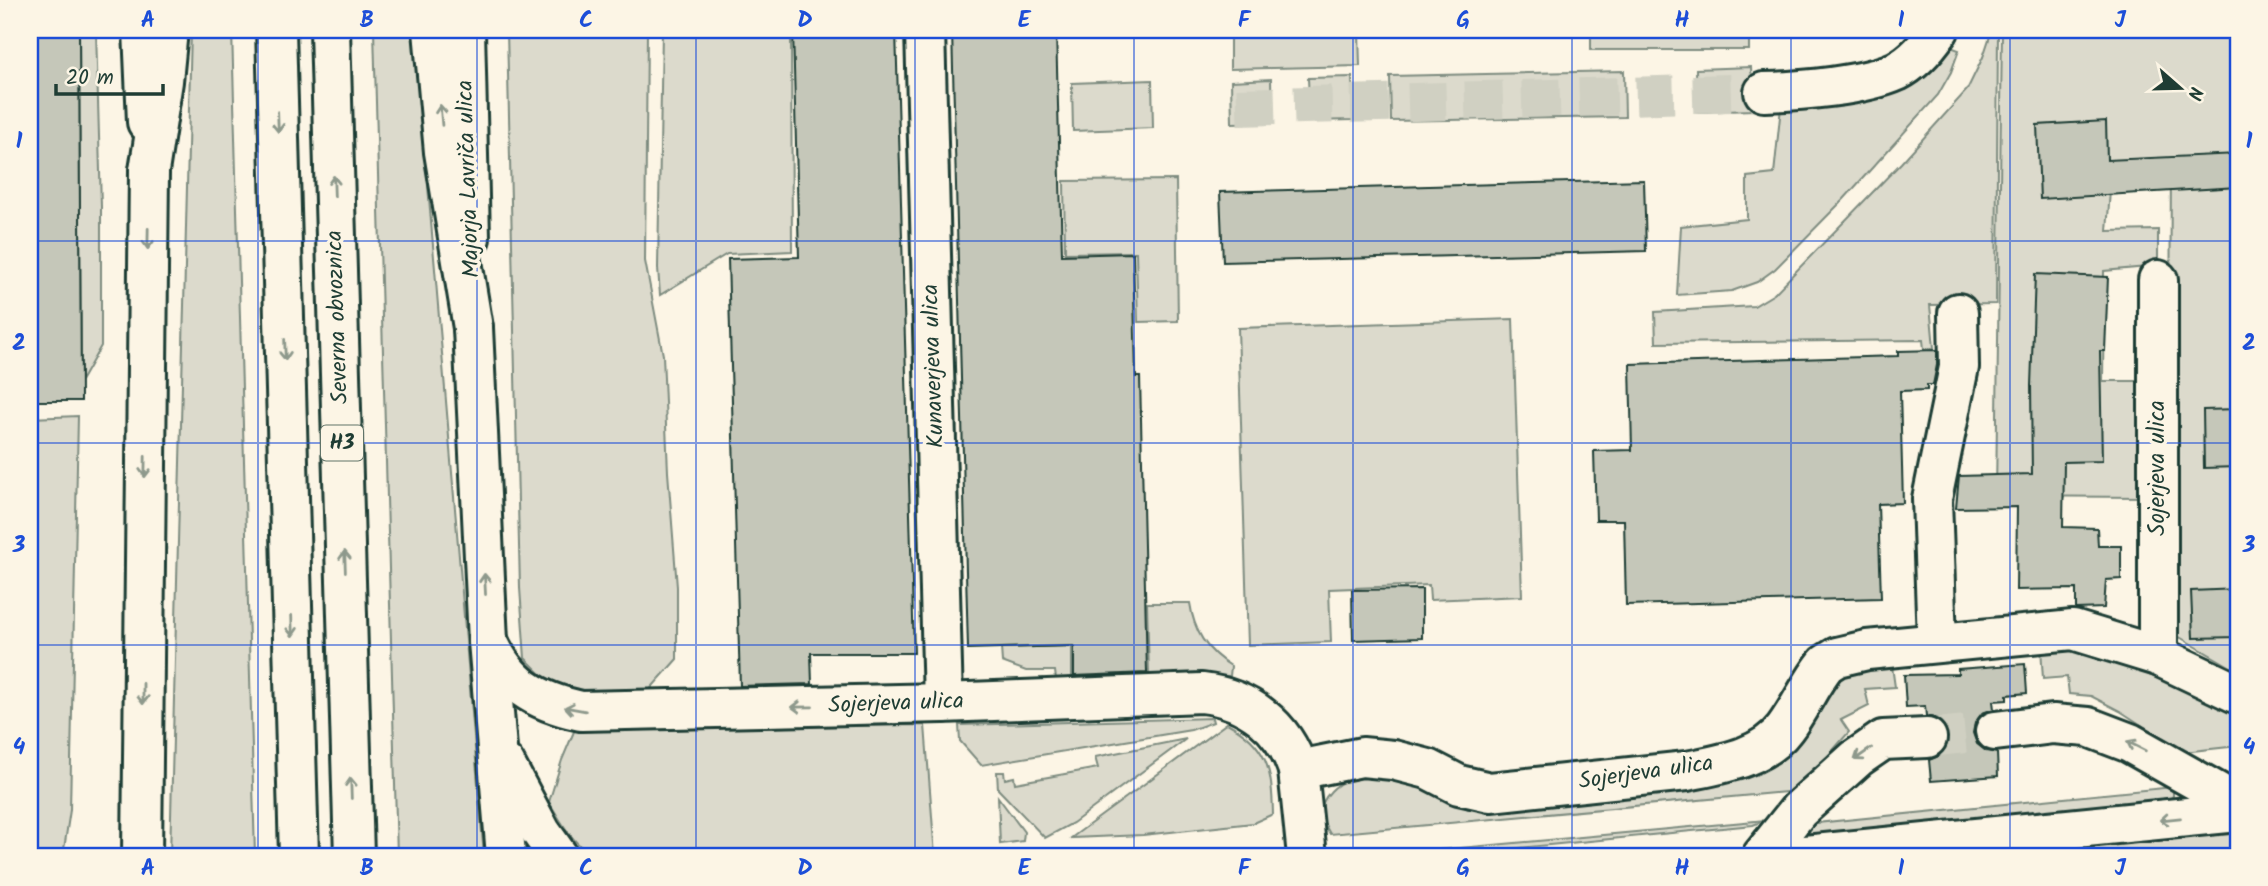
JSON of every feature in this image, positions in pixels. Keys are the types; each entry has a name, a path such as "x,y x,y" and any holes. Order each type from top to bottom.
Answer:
{"main road":[{"path":"142,856 149,171 143,30"},
{"path":"149,171 168,30"},
{"name":"H3","path":"276,30 299,856"},
{"name":"Severna obvoznica","path":"330,30 354,856"},
{"path":"433,30 444,152 473,328 488,641 506,856"},
{"name":"Majorja Lavriča ulica","path":"465,30 473,328"},
{"name":"Kunaverjeva ulica","path":"925,30 943,703"},
{"path":"1764,92 1863,81 1898,70 1925,50 1939,30"},
{"name":"Sojerjeva ulica","path":"2158,280 2158,656"},
{"path":"1937,642 1932,499 1959,368 1958,313"},
{"name":"Sojerjeva ulica","path":"1298,770 1362,757 1392,760 1428,769 1460,785 1490,792 1687,771 1729,761 1759,750 1783,731 1814,680 1826,664 1837,657 1867,650 2073,630 2158,656 2238,694"},
{"name":"Sojerjeva ulica","path":"488,641 497,660 523,689 543,700 581,711 943,703 1202,693 1217,695 1243,703 1269,723 1287,745 1298,770 1307,856"},
{"path":"1995,731 2053,724 2088,727 2130,743 2238,804"},
{"path":"1762,856 1799,810 1857,758 1883,740 1927,738"},
{"path":"498,750 541,832 558,856"},
{"path":"1795,856 2238,812"},
{"path":"119,856 143,813"}],"shaded area":[{"path":"79,30 96,30 101,207 101,346 81,381"},
{"path":"191,30 232,30 255,856 170,856"},
{"path":"374,30 415,30 484,856 397,856"},
{"path":"507,30 647,30 645,261 663,355 677,587 677,659 645,695 599,697 554,687 525,658 520,588"},
{"path":"662,30 791,30 792,251 727,254 660,295 658,268"},
{"path":"1591,30 1749,30 1749,50 1591,50"},
{"path":"1992,30 1998,30 1996,304 1930,305 1934,348 1924,349 1923,340 1656,343 1655,312 1754,306 1774,294 1901,163 1967,90"},
{"path":"2002,30 2238,30 2238,671 2176,635 2170,367 2171,160 2112,164 2107,231 2158,230 2158,266 2104,271 2103,381 2152,381 2152,497 1996,496"},
{"path":"1359,32 1360,66 1230,69 1230,34"},
{"path":"1948,46 1959,50 1938,95 1844,199 1775,269 1757,282 1732,291 1677,295 1681,226 1747,219 1747,177 1774,174 1781,107"},
{"path":"1751,67 1753,110 1697,112 1696,69"},
{"path":"1624,71 1625,117 1391,121 1390,76"},
{"path":"1352,77 1353,120 1310,121 1308,78"},
{"path":"1271,79 1272,122 1232,123 1231,81"},
{"path":"1152,80 1153,128 1073,131 1072,83"},
{"path":"1176,180 1178,321 1138,322 1136,252 1065,253 1064,181"},
{"path":"1513,319 1522,596 1430,600 1429,585 1329,589 1331,642 1248,645 1238,328"},
{"path":"78,416 70,810 63,856 30,856 31,418"},
{"path":"1147,603 1190,603 1198,631 1208,647 1231,666 1230,676 1149,675"},
{"path":"1072,646 1072,680 1056,679 1055,671 1026,671 1002,662 1001,648"},
{"path":"2065,646 2144,668 2238,713 2238,746 2183,752 2120,711 2091,696 2069,694 2067,677 2043,679 2041,647"},
{"path":"1891,659 1895,687 1865,689 1869,706 1841,720 1849,732 1797,791 1330,834 1322,817 1321,807 1331,791 1345,781 1362,776 1399,779 1468,809 1713,784 1847,669"},
{"path":"1212,718 1213,722 1191,730 981,765 960,741 959,725"},
{"path":"1227,723 1251,740 1265,760 1271,784 1273,814 1253,823 1143,835 1071,838"},
{"path":"925,725 935,856 593,856 573,839 549,802 575,729"},
{"path":"1186,739 1073,823 1045,838 998,789 997,772 1004,772 1005,779 1014,777 1015,783 1098,768 1095,757"},
{"path":"2173,787 2173,796 2167,801 1814,835 1808,831 1807,824"},
{"path":"998,797 1024,832 1023,841 1000,844"},
{"path":"1766,820 1753,825 1436,856 1373,856"},
{"path":"2238,832 2238,852 2194,856 1987,856"}],"building":[{"path":"30,30 79,30 81,401 30,401"},
{"path":"793,30 896,30 914,653 811,653 812,684 740,686 728,259 799,257"},
{"path":"952,30 1056,30 1062,255 1133,253 1136,377 1140,377 1147,673 1074,676 1074,646 968,649"},
{"path":"2106,121 2107,160 2238,154 2238,187 2040,199 2037,125"},
{"path":"1644,180 1646,251 1223,262 1220,192"},
{"path":"2035,274 2108,277 2105,351 2100,351 2102,461 2064,462 2063,527 2097,528 2098,546 2121,546 2121,579 2106,580 2104,608 2076,609 2076,589 2016,590 2017,507 1956,508 1959,476 2032,474 2031,386"},
{"path":"1937,350 1933,385 1927,385 1927,390 1900,391 1903,503 1878,504 1881,598 1626,605 1624,520 1596,520 1594,451 1632,450 1630,364 1898,356 1898,351"},
{"path":"2238,409 2238,467 2204,468 2203,410"},
{"path":"1422,589 1422,638 1353,640 1352,590"},
{"path":"2238,589 2238,637 2193,638 2191,591"},
{"path":"2025,664 2027,693 2007,695 2007,700 1993,701 1994,709 1982,713 1975,723 1973,733 1977,744 1986,751 1997,753 1998,776 1931,781 1929,760 1946,749 1949,736 1946,727 1938,719 1926,716 1925,706 1906,707 1904,675 1958,674 1958,669"}],"tunnel":[{"path":"1237,107 1764,92"},
{"path":"1927,738 1995,731"}]}
